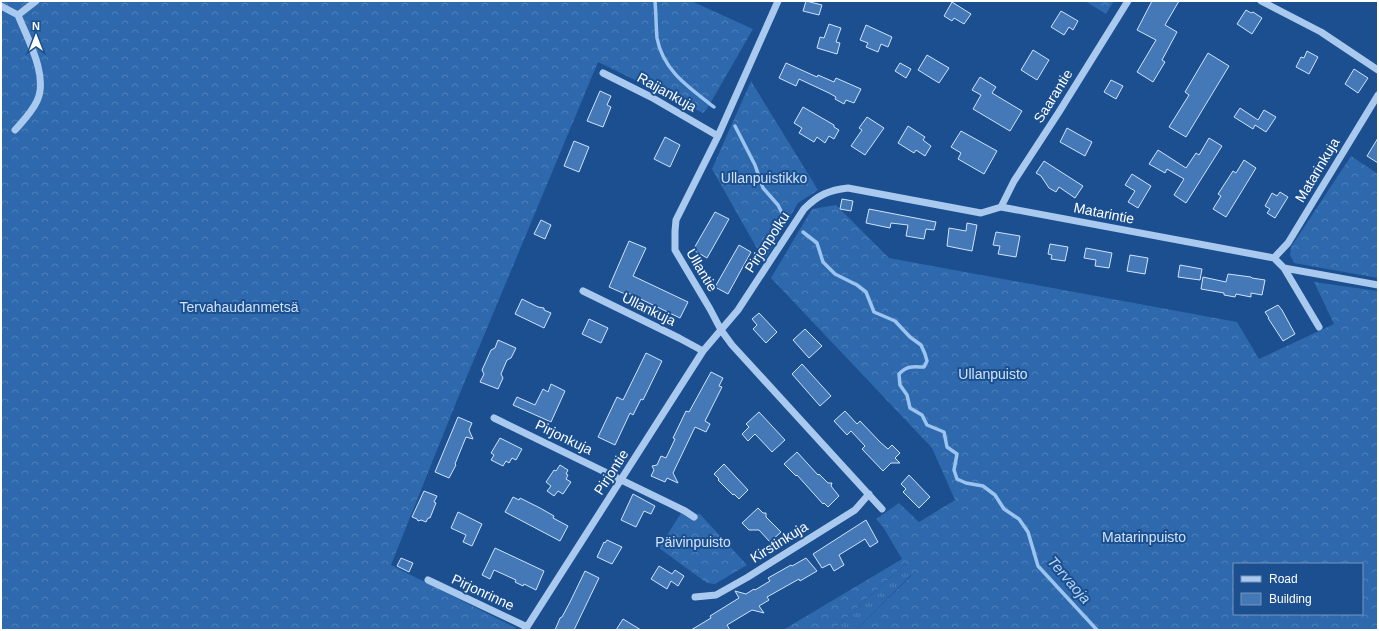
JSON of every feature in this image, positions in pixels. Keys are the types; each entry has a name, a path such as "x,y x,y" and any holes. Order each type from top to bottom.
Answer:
{"street":[{"path":"18,15 36,1"},
{"name":"Ullantie","path":"778,1 718,136 676,220 674,231 675,250 710,308 721,330 732,346 882,509"},
{"name":"Saarantie","path":"1001,207 1014,182 1128,1"},
{"path":"1261,1 1321,32 1378,70"},
{"path":"1,6 18,15 36,61 41,83 38,99 29,115 15,130"},
{"name":"Raijankuja","path":"603,73 651,97 718,136"},
{"name":"Matarinkuja","path":"1274,258 1288,243 1378,94"},
{"name":"Matarintie","path":"848,188 981,213 1001,207 1274,258"},
{"name":"Pirjonpolku","path":"721,330 738,310 804,209 813,200 824,194 834,190 848,188"},
{"path":"1274,258 1284,268 1319,327"},
{"path":"1284,268 1378,285"},
{"name":"Ullankuja","path":"583,291 703,351"},
{"name":"Pirjontie","path":"526,628 622,480 703,351 721,330"},
{"name":"Pirjonkuja","path":"494,418 685,511 694,517"},
{"name":"Kirstinkuja","path":"695,597 716,595 748,577 855,510 869,494"},
{"name":"Pirjonrinne","path":"428,580 526,628"}],"green space":[{"name":"Tervahaudanmetsä","path":"1,1 691,1 753,29 707,109 703,113 598,62 455,405 391,565 516,628 515,630 1,630"},
{"path":"1085,1 1114,1 1106,14"},
{"name":"Ullanpuistikko","path":"751,81 818,190 798,203 764,261 712,169"},
{"path":"1351,156 1378,174 1378,278 1294,263 1290,255 1291,247"},
{"path":"836,205 889,258 1237,322 1259,359 1334,324 1314,282 1378,291 1378,630 856,630 911,576 905,564 833,630 783,630 902,559 883,527 876,519 899,503 919,522 955,500 932,448 771,278 812,209"},
{"name":"Päivinpuisto","path":"681,513 700,514 747,565 715,584 707,583 659,548"},
{"path":"905,564 911,575 856,630 833,630"}],"building":[{"path":"806,1 822,5 819,15 803,11"},
{"path":"1152,1 1179,1 1165,25 1177,32 1162,60 1165,62 1153,82 1137,72 1156,40 1137,30"},
{"path":"952,2 971,14 964,24 954,18 952,21 944,16"},
{"path":"1246,10 1251,13 1253,12 1262,18 1252,34 1237,24"},
{"path":"1061,11 1078,21 1073,30 1069,27 1064,35 1051,27"},
{"path":"829,24 841,28 836,42 840,43 837,54 817,48 820,37 824,38"},
{"path":"866,25 892,37 888,47 881,44 878,52 866,47 868,43 860,40"},
{"path":"1033,50 1049,60 1037,80 1021,70"},
{"path":"1307,51 1318,57 1309,74 1296,67 1301,57 1304,58"},
{"path":"1208,53 1229,66 1186,137 1169,127 1189,95 1185,92"},
{"path":"927,55 949,68 939,83 918,70"},
{"path":"786,63 817,77 818,75 834,82 836,78 861,89 854,103 846,100 844,104 835,99 836,97 829,93 799,79 796,86 779,78"},
{"path":"900,63 911,69 906,78 895,71"},
{"path":"1354,69 1368,78 1358,93 1345,84"},
{"path":"980,77 996,87 992,93 1022,111 1010,131 973,109 981,95 972,90"},
{"path":"1111,80 1123,86 1116,99 1104,92"},
{"path":"600,91 611,96 607,105 611,107 603,127 587,121"},
{"path":"803,107 834,125 834,127 839,130 834,139 829,136 825,143 817,137 814,142 799,133 802,128 794,123"},
{"path":"1240,108 1258,120 1264,110 1276,117 1266,132 1255,125 1253,129 1234,117"},
{"path":"867,117 884,128 865,155 851,146 862,130 859,128"},
{"path":"908,126 925,137 923,140 931,146 925,156 916,150 914,153 898,143"},
{"path":"1067,128 1092,142 1085,156 1060,142"},
{"path":"961,131 997,151 984,174 958,159 961,153 951,147"},
{"path":"665,137 680,145 670,167 654,159"},
{"path":"1209,138 1222,146 1186,203 1174,195 1184,179 1167,169 1165,173 1149,164 1158,150 1186,168 1196,153 1199,155"},
{"path":"1378,138 1378,163 1367,156"},
{"path":"574,141 589,147 579,172 564,166"},
{"path":"1244,160 1256,168 1226,217 1213,209 1221,196 1218,194 1233,171 1236,173"},
{"path":"1044,161 1083,186 1075,198 1059,187 1056,192 1049,188 1041,176 1036,173"},
{"path":"1132,174 1151,186 1138,208 1128,202 1135,191 1125,185"},
{"path":"1280,192 1288,197 1275,218 1267,213 1270,209 1265,206 1272,193 1277,196"},
{"path":"842,199 853,201 851,211 840,209"},
{"path":"869,209 936,222 934,230 926,229 924,239 906,236 908,225 891,223 890,228 866,223"},
{"path":"715,212 729,219 707,258 693,250"},
{"path":"541,220 551,225 545,239 534,234"},
{"path":"967,223 977,225 972,251 947,246 949,228 966,231"},
{"path":"996,232 1020,236 1016,257 998,254 1000,246 993,245"},
{"path":"629,241 646,248 633,276 688,302 680,318 626,292 625,294 609,287"},
{"path":"1050,244 1068,247 1065,261 1051,259 1052,255 1048,254"},
{"path":"739,245 751,252 728,294 715,287"},
{"path":"1086,248 1112,253 1109,268 1095,266 1096,260 1084,258"},
{"path":"1130,255 1148,258 1145,274 1127,271"},
{"path":"1180,265 1202,269 1200,280 1178,277"},
{"path":"1228,274 1265,280 1262,295 1251,293 1251,297 1236,294 1235,297 1224,295 1224,293 1201,289 1203,277 1226,282"},
{"path":"522,299 538,307 544,308 544,310 551,313 544,328 515,314"},
{"path":"1278,305 1295,334 1283,341 1265,312"},
{"path":"759,313 777,332 766,343 753,329 757,325 752,319"},
{"path":"589,319 608,328 601,343 582,334"},
{"path":"805,329 822,346 809,358 793,340"},
{"path":"498,340 516,348 511,358 507,360 501,374 503,378 498,389 480,382 484,374 482,370 491,350 495,348"},
{"path":"646,353 662,361 643,400 641,399 633,415 630,413 615,445 598,437 617,397 623,400"},
{"path":"802,364 831,396 820,406 792,374"},
{"path":"711,372 723,378 719,386 722,387 705,421 710,424 706,432 695,427 673,473 678,483 667,478 665,482 651,476 654,470 652,466 657,465 661,456 666,458 675,439 673,438 686,411 689,412"},
{"path":"551,384 565,391 551,422 513,405 517,397 535,405 543,389 548,392"},
{"path":"845,411 857,424 860,421 888,449 892,445 900,453 895,458 900,463 891,463 883,471 862,449 865,446 851,431 847,435 834,421"},
{"path":"759,412 785,440 772,452 755,434 748,441 742,434 749,427 746,424"},
{"path":"458,417 472,423 469,430 473,439 466,437 455,464 456,465 449,478 435,472"},
{"path":"500,438 522,449 516,460 512,458 509,463 506,461 503,466 491,460 494,455 491,453"},
{"path":"797,452 818,475 819,474 828,483 832,483 831,486 839,496 828,507 824,503 823,504 797,475 796,476 784,464"},
{"path":"724,464 748,490 739,499 718,480 719,479 714,474"},
{"path":"560,465 568,470 566,479 571,482 563,494 558,491 554,496 547,491 551,486 546,482 554,470 556,471"},
{"path":"909,475 930,497 919,508 903,492 906,489 901,484"},
{"path":"424,491 437,496 430,518 428,518 426,522 421,520 418,521 412,517"},
{"path":"633,494 655,506 651,514 644,511 636,527 621,520"},
{"path":"513,497 519,500 520,498 540,508 554,516 553,518 568,526 560,541 505,512"},
{"path":"758,508 763,513 766,513 766,517 781,532 770,542 759,530 749,530 742,523"},
{"path":"458,512 482,524 472,546 463,542 466,535 451,528"},
{"path":"866,520 878,542 870,547 865,539 839,555 844,565 834,571 830,564 822,568 813,554"},
{"path":"607,540 622,547 612,564 597,557 604,542 605,543"},
{"path":"495,548 544,571 536,590 524,584 523,586 515,582 516,580 494,570 490,579 482,575"},
{"path":"401,558 413,563 409,572 397,566"},
{"path":"806,558 817,571 800,581 799,579 767,597 769,600 759,606 764,613 752,610 727,625 730,630 691,630 739,598 735,591 746,594 754,589 755,590 770,581 768,578"},
{"path":"659,566 672,574 675,570 684,576 678,586 671,581 667,589 651,579"},
{"path":"585,571 599,578 574,630 555,630 560,618 570,602"},
{"path":"623,619 641,630 616,630"}],"waterway":[{"name":"Tervaoja","path":"655,1 657,38 660,50 665,60 671,69 687,86 714,107"},
{"name":"Tervaoja","path":"735,126 755,165 763,188 778,205 784,217"},
{"name":"Tervaoja","path":"803,232 817,243 823,262 835,274 857,285 866,292 874,312 895,321 910,337 921,345 927,361 924,367 908,368 899,374 900,385 907,395 910,408 922,415 927,425 944,432 947,447 957,454 954,470 957,479 966,483 983,486 995,495 1004,509 1019,519 1028,532 1038,566 1097,630"}],"park label":[{"name":"Ullanpuisto","path":"993,374"},
{"name":"Matarinpuisto","path":"1144,537"}]}
